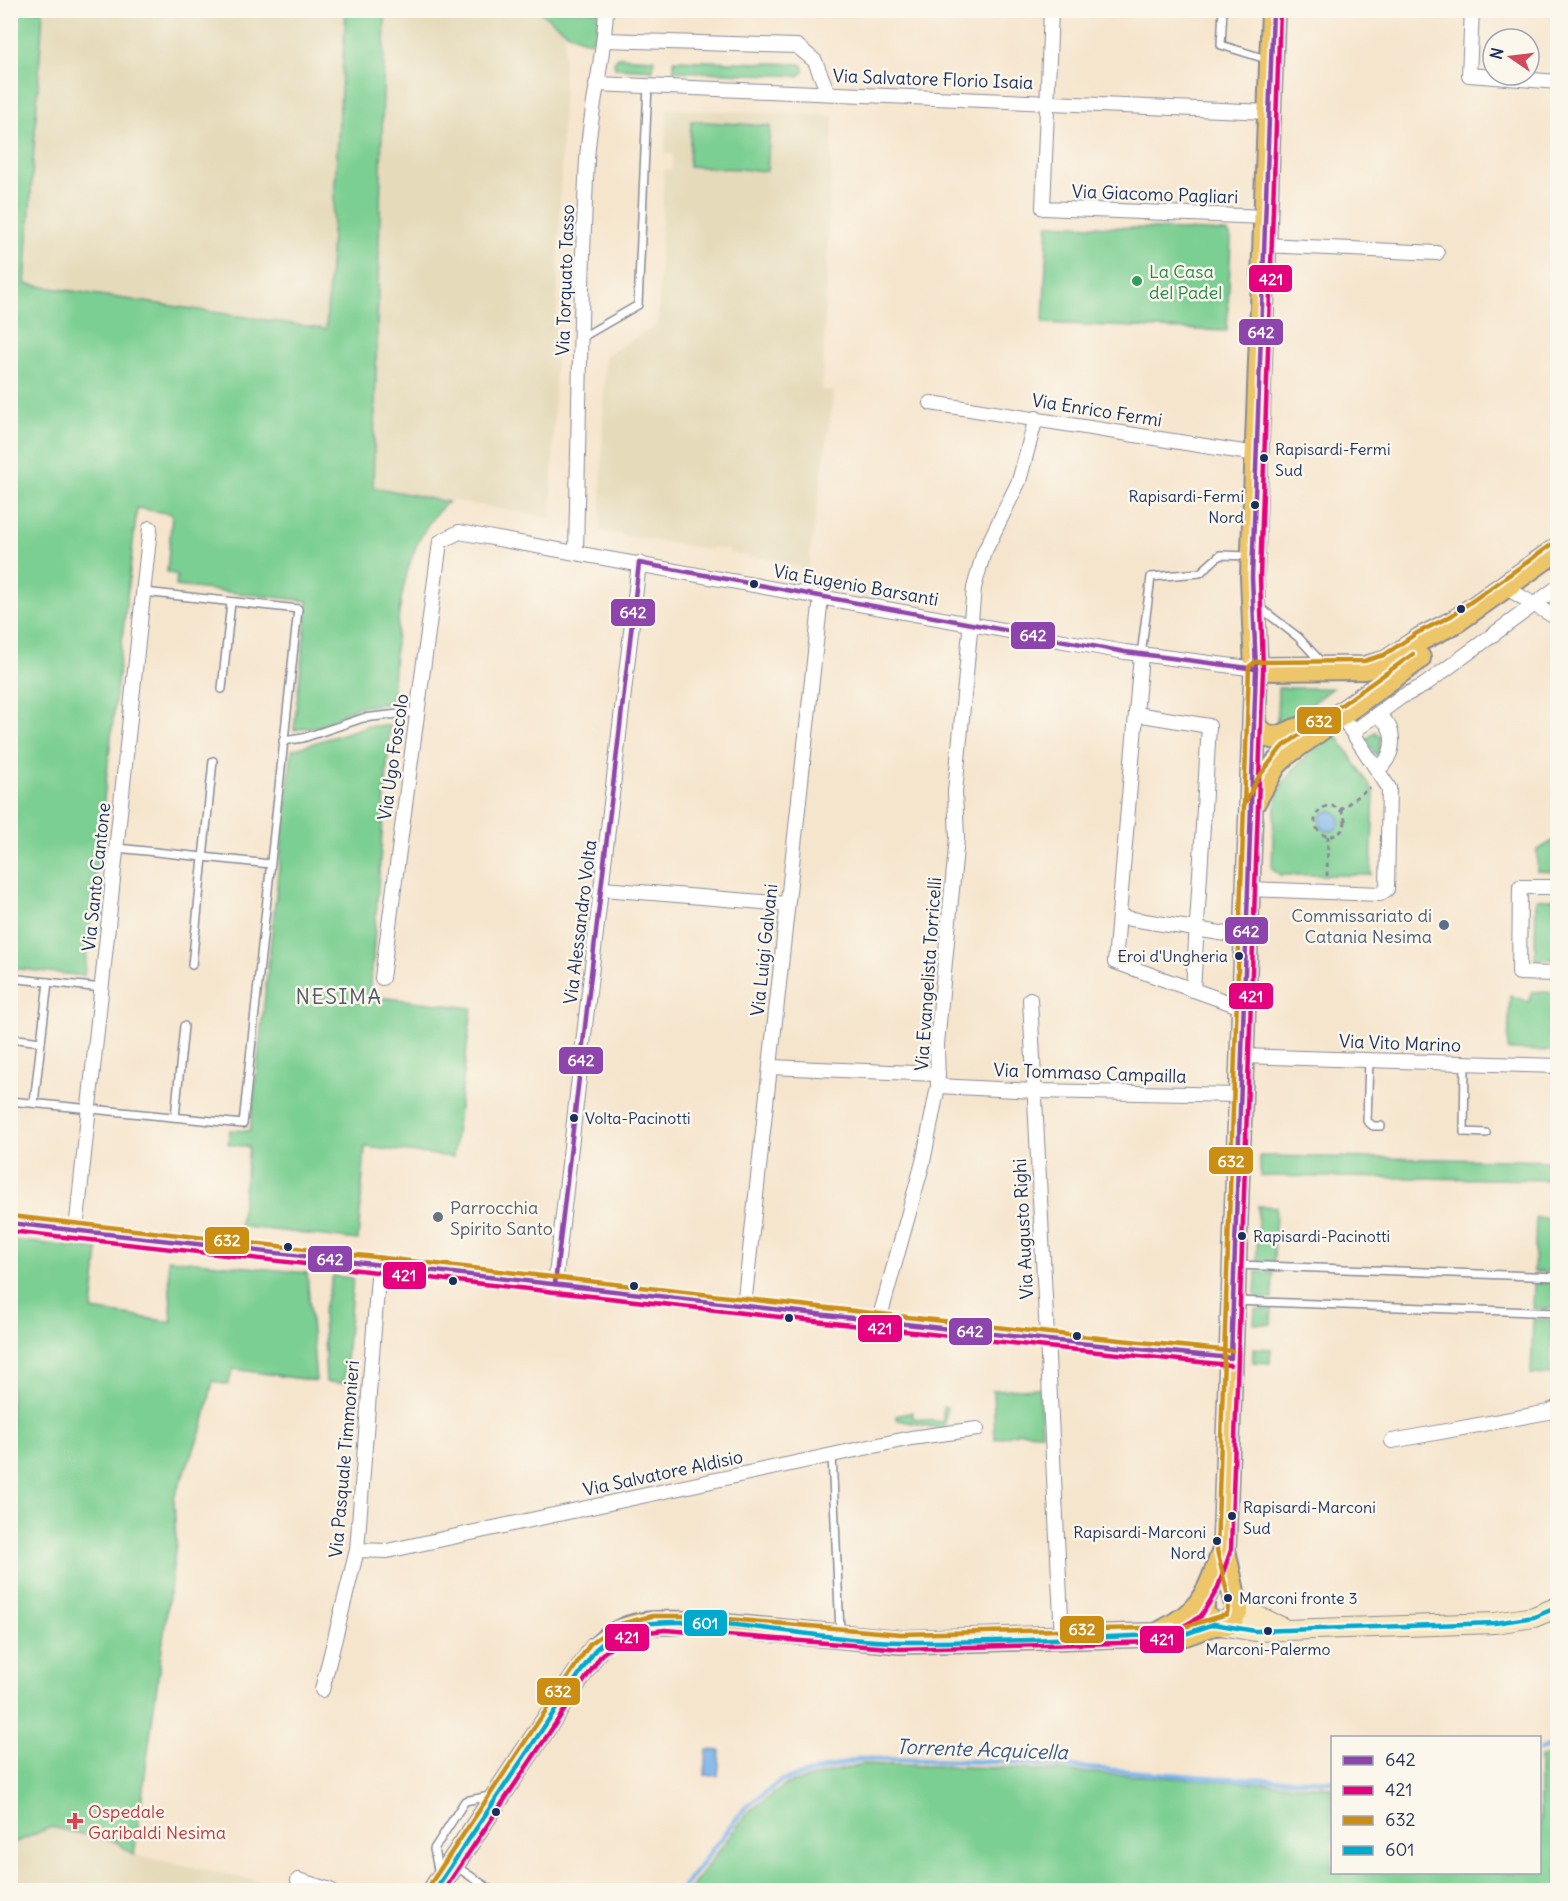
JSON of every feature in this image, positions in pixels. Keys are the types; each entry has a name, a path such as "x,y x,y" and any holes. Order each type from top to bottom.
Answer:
{"main road":[{"path":"442,1878 596,1649 611,1633 640,1624 693,1623 901,1642 1185,1634 1234,1618 1235,1599 1224,1550 1256,669 1252,566 1273,10"},
{"path":"1256,669 1365,668 1387,662 1421,639 1455,622 1557,549"},
{"path":"1251,808 1275,765 1286,754 1339,724 1429,651 1455,622"},
{"path":"1254,727 1263,735 1273,738 1302,728 1339,724"},
{"path":"10,1222 1048,1340 1231,1358"},
{"path":"1156,1635 1195,1611 1204,1598 1224,1550"},
{"path":"1204,1598 1220,1589 1262,1619 1290,1629"},
{"path":"1204,1598 1203,1615 1217,1625 1255,1631 1495,1623 1534,1617 1557,1607"}],"street":[{"name":"Via Torquato Tasso","path":"576,552 587,158 596,84 605,40 606,10"},
{"path":"1047,101 1051,10"},
{"path":"1472,10 1469,75 1557,82"},
{"path":"605,40 797,46 816,61 828,93"},
{"name":"Via Salvatore Florio Isaia","path":"596,84 1269,112"},
{"name":"Via Giacomo Pagliari","path":"1047,101 1043,208 1265,217"},
{"path":"1264,245 1437,253"},
{"name":"Via Enrico Fermi","path":"931,403 1256,454"},
{"name":"Via Evangelista Torricelli","path":"879,1320 923,1162 938,1080 937,1044 957,838 955,792 974,588 983,555 1019,481 1036,418"},
{"name":"Via Santo Cantone","path":"76,1230 150,528"},
{"name":"Via Eugenio Barsanti","path":"440,542 459,532 1141,655 1256,669"},
{"name":"Via Ugo Foscolo","path":"382,978 440,542"},
{"name":"Via Alessandro Volta","path":"555,1284 603,889 639,563"},
{"path":"1505,587 1557,619"},
{"path":"1248,889 1380,894 1387,890 1389,788 1374,765 1339,724 1376,716 1423,686 1557,587"},
{"name":"Via Luigi Galvani","path":"744,1306 821,597"},
{"path":"1141,655 1115,962 1244,1008"},
{"path":"1136,714 1209,726 1193,990"},
{"path":"1374,765 1383,765 1390,756 1392,733 1389,724 1376,716"},
{"path":"1557,887 1520,887 1519,973 1557,974"},
{"path":"603,889 788,904"},
{"path":"1119,917 1246,937"},
{"name":"Via Augusto Righi","path":"1030,999 1062,1637"},
{"name":"Via Vito Marino","path":"1242,1056 1557,1066"},
{"name":"Via Tommaso Campailla","path":"770,1067 938,1080 1034,1091 1240,1095"},
{"name":"Via Pasquale Timmonieri","path":"322,1690 357,1550 379,1264"},
{"path":"1392,1441 1548,1412 1557,1407"},
{"name":"Via Salvatore Aldisio","path":"357,1550 387,1551 911,1438 977,1429"},
{"path":"298,1880 330,1890"}],"lane":[{"path":"1223,10 1221,45 1271,61"},
{"path":"581,338 638,305 648,85"},
{"path":"1141,655 1151,577 1200,573 1220,555 1252,566"},
{"path":"10,1101 243,1124 298,609 144,592"},
{"path":"1253,601 1280,626 1298,637 1327,668"},
{"path":"222,689 231,602"},
{"path":"284,741 326,731 355,720 417,712"},
{"path":"192,965 213,761"},
{"path":"117,848 270,864"},
{"path":"10,978 102,988"},
{"path":"34,1103 48,982"},
{"path":"175,1117 184,1026"},
{"path":"10,1038 42,1042"},
{"path":"1369,1060 1367,1121 1373,1126 1381,1126"},
{"path":"1465,1063 1464,1132 1486,1133"},
{"path":"1234,1264 1557,1277"},
{"path":"1233,1301 1557,1313"},
{"path":"832,1455 840,1637"},
{"path":"442,1878 490,1890"}],"path":[{"path":"1340,810 1371,785"},
{"path":"1326,806 1340,810 1345,819 1343,829 1336,835 1329,836 1316,828 1317,813 1326,806"},
{"path":"1327,877 1329,836"}],"shaded area":[{"path":"43,11 346,11 327,329 25,284"},
{"path":"385,11 539,11 565,32 551,518 373,487"},
{"path":"667,109 833,116 822,390 834,391 808,569 786,565 786,562 729,553 729,550 712,547 711,550 600,531 605,356 658,324 664,170 672,170 673,155 665,154"},
{"name":"Ospedale Garibaldi Nesima","path":"147,1771 135,1855 297,1890 11,1890 11,1786"}],"green space":[{"path":"11,10 43,11 25,284 326,329 346,11 385,11 373,487 448,502 431,520 418,542 408,567 398,623 392,703 357,707 322,725 294,730 308,601 176,586 177,575 167,572 172,514 137,508 84,976 11,968"},
{"path":"539,11 598,11 597,33 591,42 583,40 564,30"},
{"path":"618,57 654,59 653,70 615,68 614,62"},
{"path":"674,60 800,64 803,65 804,71 799,76 674,71"},
{"path":"691,121 770,126 767,171 689,166"},
{"name":"La Casa del Padel","path":"1048,224 1227,232 1231,239 1227,331 1043,323"},
{"path":"1278,688 1332,688 1282,726 1277,723"},
{"path":"367,726 390,726 370,996 472,1008 453,1157 365,1147 358,1240 240,1226 249,1147 228,1144 230,1130 250,1131 292,750"},
{"path":"1375,732 1380,736 1377,756 1366,740"},
{"path":"1332,736 1337,736 1374,792 1371,875 1280,875 1272,869 1275,806 1279,792 1296,767"},
{"path":"1557,839 1557,872 1537,871 1537,850"},
{"path":"1536,899 1557,899 1557,959 1535,959"},
{"path":"1532,992 1557,992 1557,1051 1508,1050 1510,995 1529,1002"},
{"path":"1260,1156 1557,1161 1557,1180 1260,1176"},
{"path":"1258,1206 1276,1207 1274,1261 1257,1261"},
{"path":"1536,1218 1556,1218 1554,1272 1534,1272"},
{"path":"11,1240 98,1250 92,1310 172,1322 168,1259 307,1273 316,1381 233,1369 228,1385 213,1381 203,1426 174,1498 176,1544 134,1855 116,1842 51,1827 11,1844"},
{"path":"1256,1272 1273,1273 1272,1299 1255,1299"},
{"path":"333,1276 353,1278 344,1383 326,1382 323,1312"},
{"path":"1534,1282 1553,1283 1552,1309 1533,1309"},
{"path":"1255,1309 1272,1309 1271,1324 1254,1324"},
{"path":"1533,1319 1552,1320 1550,1375 1531,1374"},
{"path":"1253,1348 1271,1349 1270,1363 1253,1362"},
{"path":"1039,1388 1042,1433 1020,1432 995,1439 993,1390"},
{"path":"943,1407 947,1407 944,1429 898,1420 896,1416 913,1412 913,1418 943,1422"},
{"path":"1557,1751 1557,1890 689,1890 748,1812 787,1784 862,1764 1003,1768 1331,1787 1331,1874 1541,1874 1541,1758"}],"water":[{"path":"1330,811 1337,814 1340,821 1337,828 1330,831 1323,828 1320,821 1323,814"},
{"path":"707,1750 720,1751 718,1776 705,1775"}],"waterway":[{"name":"Torrente Acquicella","path":"1541,1750 1558,1743"},
{"name":"Torrente Acquicella","path":"681,1890 745,1808 781,1781 860,1759 1002,1762 1217,1778 1331,1781"}],"transit line":[{"name":"642","path":"10,1223 1048,1340 1231,1358 1256,669 1252,577 1273,10"},
{"name":"421","path":"444,1890 602,1654 632,1634 665,1630 901,1649 1157,1642 1201,1616 1217,1590 1231,1550 1263,669 1260,577 1280,10"},
{"name":"632","path":"429,1886 590,1644 616,1625 652,1616 694,1616 901,1634 1184,1627 1227,1614 1229,1601 1217,1550 1249,667 1255,662 1364,661 1384,655 1417,633 1451,616 1554,543"},
{"name":"642","path":"555,1284 639,563 1125,652 1256,669"},
{"name":"632","path":"1244,805 1258,778 1281,748 1413,654"},
{"name":"632","path":"11,1216 1049,1333 1232,1351"},
{"name":"421","path":"10,1231 1047,1347 1230,1365"},
{"name":"601","path":"435,1890 596,1649 629,1628 653,1623 715,1623 871,1641 973,1642 1185,1634 1214,1624 1255,1631 1495,1623 1534,1617 1558,1607"}],"place":[{"name":"La Casa del Padel","path":"1137,281"},
{"name":"Rapisardi-Fermi Sud","path":"1264,458"},
{"name":"Rapisardi-Fermi Nord","path":"1255,505"},
{"name":"Commissariato di Catania Nesima","path":"1444,925"},
{"name":"Eroi d'Ungheria","path":"1239,956"},
{"name":"Volta-Pacinotti","path":"574,1118"},
{"name":"Parrocchia Spirito Santo","path":"438,1217"},
{"name":"Rapisardi-Pacinotti","path":"1242,1236"},
{"name":"Rapisardi-Marconi Sud","path":"1232,1516"},
{"name":"Rapisardi-Marconi Nord","path":"1217,1541"},
{"name":"Marconi fronte 3","path":"1228,1598"},
{"name":"Marconi-Palermo","path":"1268,1631"},
{"name":"Ospedale Garibaldi Nesima","path":"75,1821"}],"district":[{"name":"NESIMA","path":"339,996"}]}
